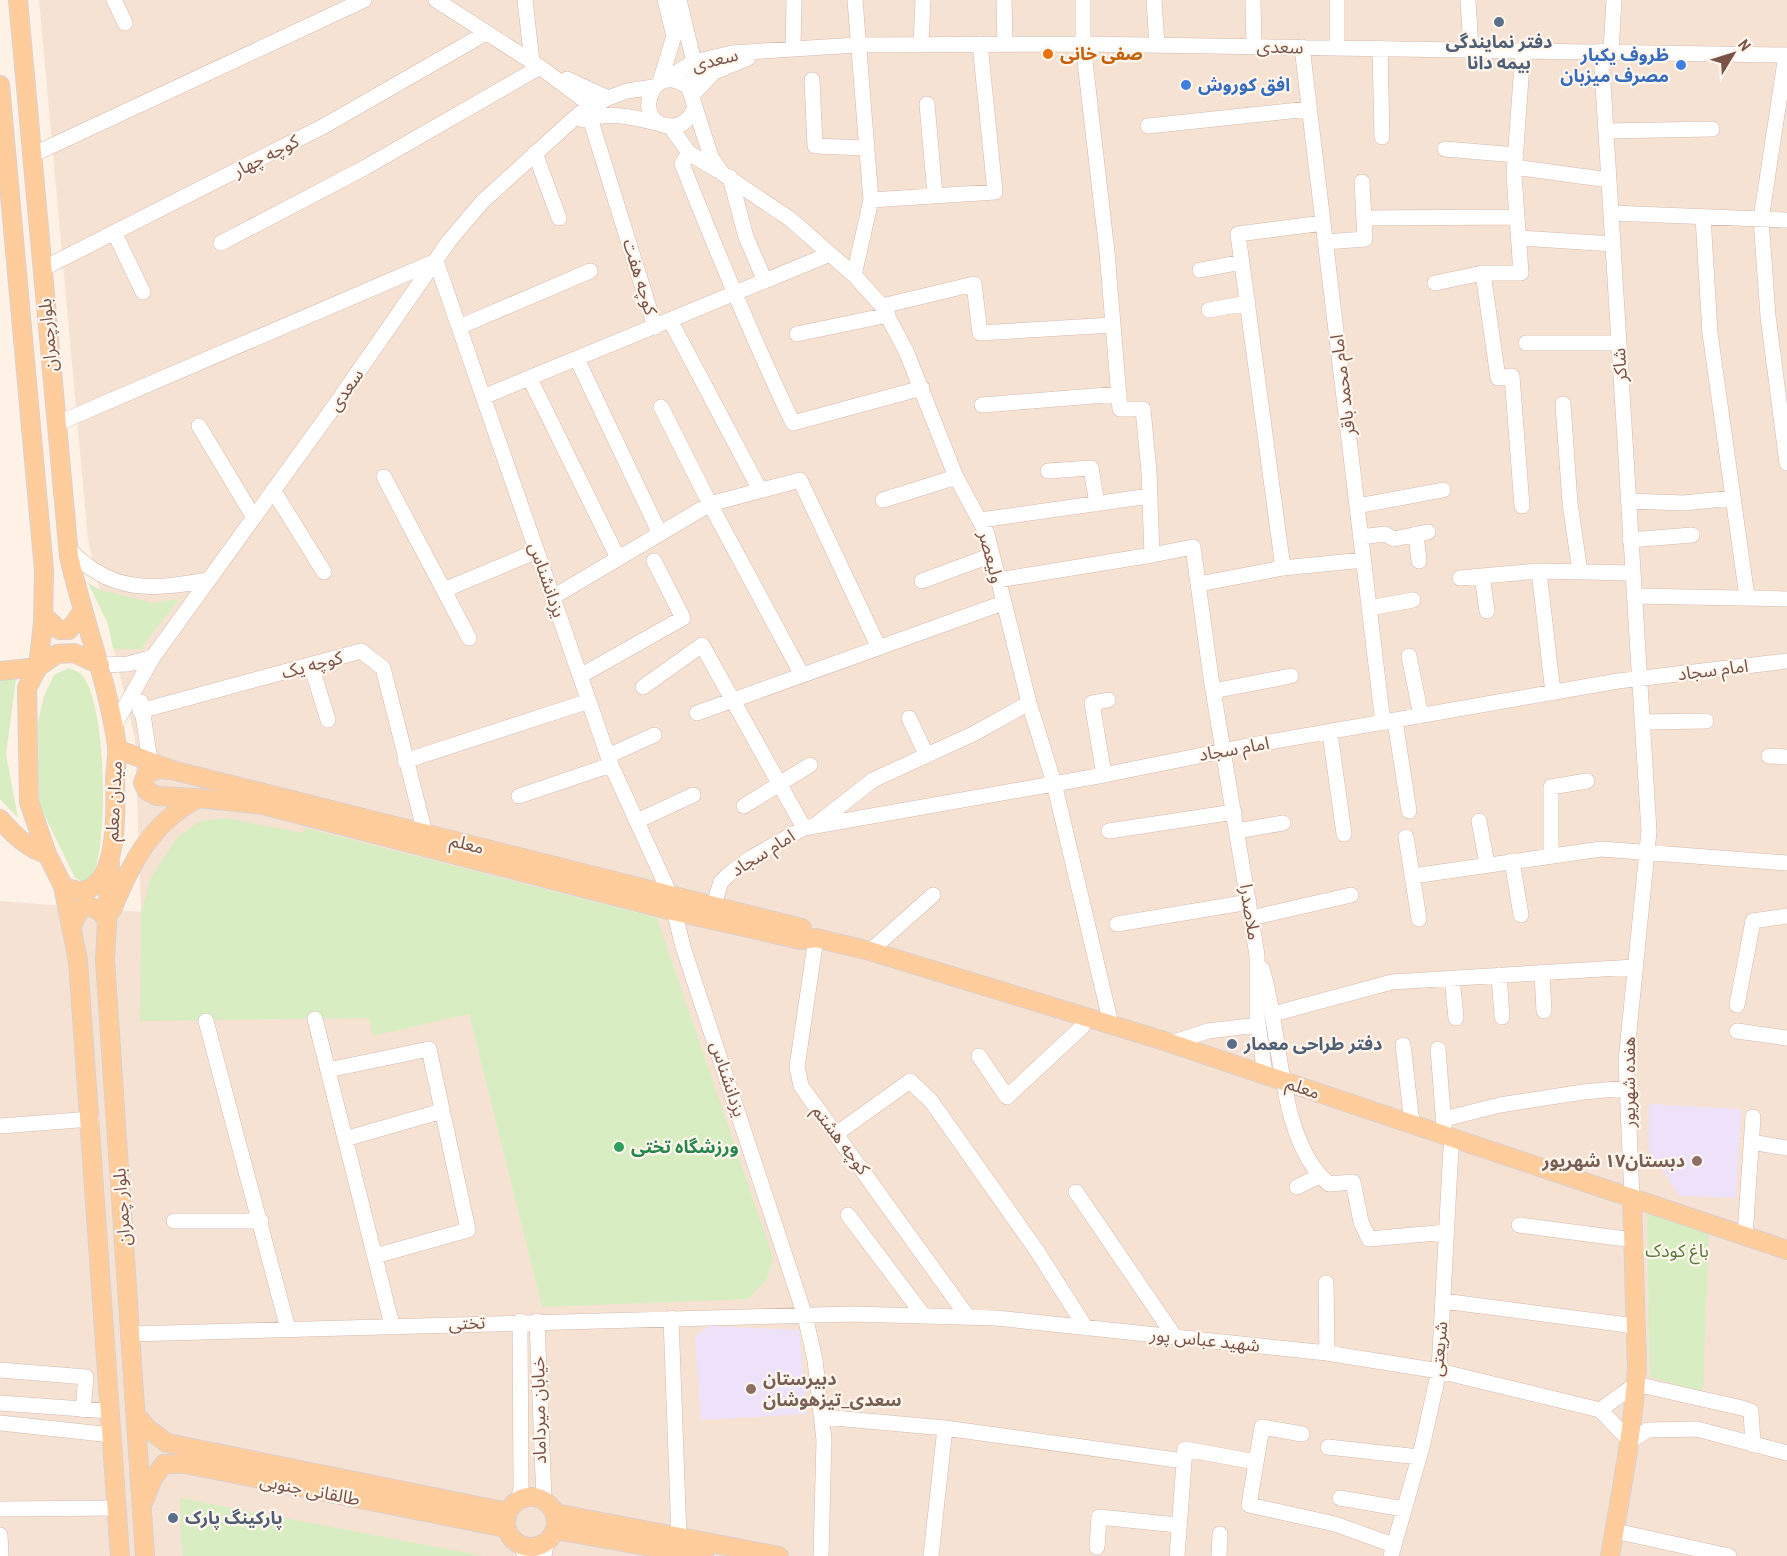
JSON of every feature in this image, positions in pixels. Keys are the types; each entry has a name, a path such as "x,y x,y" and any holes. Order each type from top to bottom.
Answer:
{"main road":[{"name":"بلوارچمران","path":"18,0 68,548 82,612 100,665"},
{"name":"بلوارچمران","path":"0,85 44,570 44,615 38,667"},
{"path":"44,615 59,630 69,630 82,612"},
{"path":"63,886 47,854 29,802 27,688 38,667 57,654 74,653 100,665"},
{"name":"میدان معلم","path":"63,886 79,891 91,887 101,877 110,857 116,830 117,748 100,665"},
{"path":"0,670 38,667"},
{"name":"معلم","path":"117,748 172,770 425,833 801,940 816,938 870,951 1112,1024 1412,1123 1448,1130 1632,1198 1787,1250"},
{"name":"معلم","path":"172,770 159,769 147,773 143,783 147,791 157,796 263,805 671,902 714,904 804,928 816,938"},
{"path":"72,927 78,910 84,906 93,907 107,920 124,882 154,831 175,810 199,798"},
{"path":"0,819 21,841 47,854"},
{"name":"بلوار چمران","path":"110,857 105,960 145,1556"},
{"name":"بلوار چمران","path":"63,886 78,961 91,1119 120,1556"},
{"name":"هفده شهریور","path":"1611,1556 1630,1441 1636,1384 1632,1198"},
{"name":"طالقانی جنوبی","path":"136,1415 147,1428 166,1443 337,1486 446,1508 511,1513 527,1497 549,1528"},
{"path":"142,1509 153,1478 164,1464 166,1443"},
{"name":"طالقانی جنوبی","path":"164,1464 185,1464 337,1486"},
{"path":"511,1513 515,1541 524,1551 549,1528 679,1537 779,1556"},
{"path":"549,1528 704,1556"}],"street":[{"path":"114,0 125,23"},
{"path":"32,155 364,0"},
{"path":"436,0 536,64 608,98"},
{"path":"525,0 536,64 591,112 664,125 685,122 693,102 694,62 679,0"},
{"path":"664,125 648,108 650,93 657,85 674,36 665,0"},
{"path":"793,48 794,0"},
{"path":"854,275 871,200 855,0"},
{"path":"921,44 923,0"},
{"path":"1004,0 1005,44"},
{"path":"998,580 1152,555 1143,409 1120,409 1083,44 1083,0"},
{"path":"1154,0 1157,45"},
{"path":"1253,0 1254,46"},
{"path":"1337,0 1337,47"},
{"path":"1468,0 1471,49"},
{"name":"شاکر","path":"1614,0 1606,51 1606,131 1640,679"},
{"name":"کوچه چهار","path":"42,269 324,126 486,33"},
{"name":"سعدی","path":"113,728 153,657 436,261 483,201 554,136 608,98 627,91 657,85 694,62 732,53 793,48 921,44 1337,47 1787,55"},
{"path":"871,200 995,192 980,44"},
{"name":"امام محمد باقر","path":"1302,47 1369,608 1389,722 1409,811"},
{"path":"1380,48 1382,137"},
{"name":"سعدی","path":"693,102 722,67 774,50"},
{"path":"1435,283 1483,273 1521,273 1515,161 1523,50"},
{"path":"1787,55 1761,219 1768,316 1787,464"},
{"path":"221,243 366,167 536,64"},
{"path":"657,85 675,80 689,88 693,102"},
{"path":"812,80 815,146 867,148"},
{"name":"ولیعصر","path":"693,102 711,157 727,176"},
{"path":"927,104 935,195"},
{"path":"1148,126 1310,109"},
{"name":"کوچه هفت","path":"483,398 655,327 591,112"},
{"name":"ولیعصر","path":"664,125 688,153 727,176 790,219 854,275 885,310 922,388 956,477 981,520 1029,703 1054,783 1112,1024"},
{"path":"1606,131 1712,129"},
{"path":"1445,149 1609,180"},
{"path":"535,153 559,218"},
{"path":"688,153 682,164 734,294 793,423 922,388"},
{"path":"727,176 740,220 765,281"},
{"path":"1325,242 1365,239 1362,182"},
{"path":"1611,213 1787,220"},
{"path":"1703,217 1710,333 1747,597"},
{"path":"1364,218 1517,218"},
{"path":"1283,568 1238,234 1323,223"},
{"path":"114,232 143,292"},
{"path":"1519,238 1613,244"},
{"path":"655,327 830,254"},
{"path":"56,424 436,261"},
{"name":"یزدانشناس","path":"436,261 609,760 671,902 805,1316 815,1360 823,1417 821,1556"},
{"path":"1200,270 1242,262"},
{"path":"459,327 590,272"},
{"path":"1483,273 1498,378 1512,376 1522,506"},
{"path":"797,334 974,284 980,333 1113,325"},
{"path":"1209,310 1248,303"},
{"path":"670,321 760,490"},
{"path":"1526,342 1619,343"},
{"path":"576,359 660,534"},
{"path":"530,378 618,558"},
{"path":"982,405 1119,394"},
{"path":"1563,404 1570,503 1580,572"},
{"path":"661,407 802,675"},
{"path":"199,426 254,516"},
{"path":"1048,471 1091,468 1097,504"},
{"path":"384,477 469,638"},
{"path":"883,500 956,477"},
{"path":"553,597 710,504 800,480 879,648"},
{"path":"273,490 324,572"},
{"path":"1357,506 1443,490"},
{"path":"981,520 1150,496"},
{"path":"1628,501 1684,503 1732,498"},
{"path":"1361,537 1385,534 1394,539 1422,533 1419,561"},
{"path":"1630,540 1692,535"},
{"name":"ملاصدرا","path":"1152,555 1194,547 1214,691 1257,955 1258,1025 1264,1075"},
{"path":"68,548 85,567 124,585 173,587 208,580"},
{"path":"444,590 537,551"},
{"path":"922,581 992,555"},
{"path":"1199,584 1283,568 1363,560"},
{"path":"580,676 683,618 654,561"},
{"path":"1539,571 1553,693"},
{"path":"1460,578 1539,571 1632,573"},
{"path":"1482,576 1487,611"},
{"path":"1634,596 1787,599"},
{"path":"1369,608 1413,600"},
{"path":"697,713 1003,603"},
{"path":"643,687 702,645 779,786 810,827 873,780 973,734 1029,703"},
{"name":"کوچه یک","path":"140,711 361,651 383,668 425,833"},
{"path":"1409,656 1420,716"},
{"path":"100,665 128,664 153,657"},
{"name":"امام سجاد","path":"714,904 721,882 728,875 758,854 810,827 1104,775 1224,750 1553,693 1640,679 1787,661"},
{"path":"311,665 328,720"},
{"path":"1214,691 1291,676"},
{"name":"هفده شهریور","path":"1632,1198 1626,1061 1649,831 1640,679"},
{"path":"141,680 140,711 150,761"},
{"path":"1104,775 1092,703 1108,700"},
{"path":"405,761 589,701"},
{"path":"909,718 926,754"},
{"path":"1642,722 1706,721"},
{"path":"1330,733 1344,834"},
{"path":"519,796 609,760 654,735"},
{"path":"1769,756 1787,757"},
{"path":"744,806 810,765"},
{"path":"1551,856 1551,787 1587,781"},
{"path":"637,821 693,795"},
{"path":"1109,831 1234,812"},
{"path":"1479,821 1487,864"},
{"path":"1237,831 1283,824"},
{"path":"1406,837 1419,919"},
{"path":"1413,876 1601,849 1787,863"},
{"path":"1512,861 1521,915"},
{"path":"870,951 933,895"},
{"path":"1251,918 1351,895"},
{"path":"1118,924 1249,902"},
{"path":"1737,1005 1753,921 1787,916"},
{"name":"کوچه هشتم","path":"816,938 797,1067 801,1086 969,1317"},
{"path":"1257,955 1268,986 1283,1092 1301,1142 1319,1176 1329,1184 1353,1182 1361,1222 1369,1239 1447,1232"},
{"path":"1272,1014 1392,982 1635,967"},
{"path":"1542,972 1544,1011"},
{"path":"1499,975 1502,1017"},
{"path":"1452,978 1456,1018"},
{"path":"979,1056 1007,1097 1082,1027 1087,1017"},
{"path":"315,1019 392,1325"},
{"path":"206,1021 288,1329"},
{"path":"1171,1043 1208,1031 1258,1025"},
{"path":"1737,1030 1786,1035"},
{"path":"1403,1045 1412,1123"},
{"path":"328,1070 429,1049 468,1230 375,1256"},
{"name":"شریعتی","path":"1392,1550 1419,1457 1439,1371 1451,1147 1438,1049"},
{"path":"836,1134 910,1081 931,1101 1037,1251 1086,1328"},
{"path":"1448,1130 1500,1105 1583,1092 1627,1088"},
{"path":"345,1139 442,1111"},
{"path":"1745,1236 1753,1117"},
{"path":"0,1126 91,1119"},
{"path":"1751,1142 1787,1148"},
{"path":"1297,1187 1319,1176"},
{"path":"1076,1192 1175,1337"},
{"path":"848,1215 924,1316"},
{"path":"174,1221 261,1221"},
{"path":"1519,1225 1633,1240"},
{"path":"1326,1283 1327,1353"},
{"path":"1443,1301 1635,1326"},
{"name":"شهید عباس پور","path":"805,1316 969,1317 1327,1353 1439,1371 1600,1410"},
{"name":"تختی","path":"130,1334 520,1321 805,1316"},
{"path":"671,1318 679,1537"},
{"name":"خیابان میرداماد","path":"511,1513 521,1426 520,1321"},
{"name":"خیابان میرداماد","path":"537,1321 540,1427 549,1528"},
{"path":"0,1370 86,1377 83,1410"},
{"path":"1753,1445 1751,1411 1636,1384 1600,1410 1630,1441 1648,1430 1697,1429 1753,1445 1787,1453"},
{"path":"0,1403 110,1411"},
{"path":"823,1417 1256,1462"},
{"path":"0,1423 112,1435"},
{"path":"521,1426 540,1427"},
{"path":"1302,1434 1262,1427 1249,1505 1335,1524 1392,1550"},
{"path":"931,1556 945,1428"},
{"path":"1328,1448 1419,1457"},
{"path":"1176,1556 1184,1455"},
{"path":"1340,1498 1404,1509"},
{"path":"0,1509 117,1508"},
{"path":"1097,1546 1099,1517 1177,1525"},
{"path":"1615,1531 1729,1556"},
{"path":"1219,1556 1220,1534"},
{"path":"0,1536 1,1556"}],"shaded area":[{"path":"39,0 1787,0 1787,1556 0,1556 0,901 141,912 135,739 88,540"},
{"name":"دبستان۱۷ شهریور","path":"1649,1104 1741,1109 1736,1198 1680,1196 1649,1151"},
{"name":"دبیرستان سعدی_تیزهوشان","path":"709,1326 799,1330 807,1414 701,1420 695,1337"}],"green space":[{"path":"88,583 101,590 153,603 179,599 141,649 113,649 108,624"},
{"path":"69,668 81,674 90,689 96,712 103,774 101,836 97,860 92,877 82,882 75,878 39,804 38,722 44,696 54,675"},
{"path":"16,679 6,754 18,818 0,799 0,680"},
{"name":"ورزشگاه تختی","path":"226,818 302,833 306,828 657,918 773,1258 767,1279 748,1299 542,1307 469,1014 373,1036 369,1018 140,1021 141,913 151,878 177,838 200,821"},
{"name":"باغ کودک","path":"1647,1211 1709,1229 1703,1392 1650,1377"},
{"path":"180,1498 484,1556 182,1556"}],"place":[{"name":"دفتر نمایندگی بیمه دانا","path":"1499,22"},
{"name":"صفی خانی","path":"1048,54"},
{"name":"ظروف یکبار مصرف میزبان","path":"1681,65"},
{"name":"افق کوروش","path":"1186,85"},
{"name":"دفتر طراحی معمار","path":"1232,1044"},
{"name":"ورزشگاه تختی","path":"619,1147"},
{"name":"دبستان۱۷ شهریور","path":"1697,1161"},
{"name":"دبیرستان سعدی_تیزهوشان","path":"751,1389"},
{"name":"پارکینگ پارک","path":"173,1518"}]}
